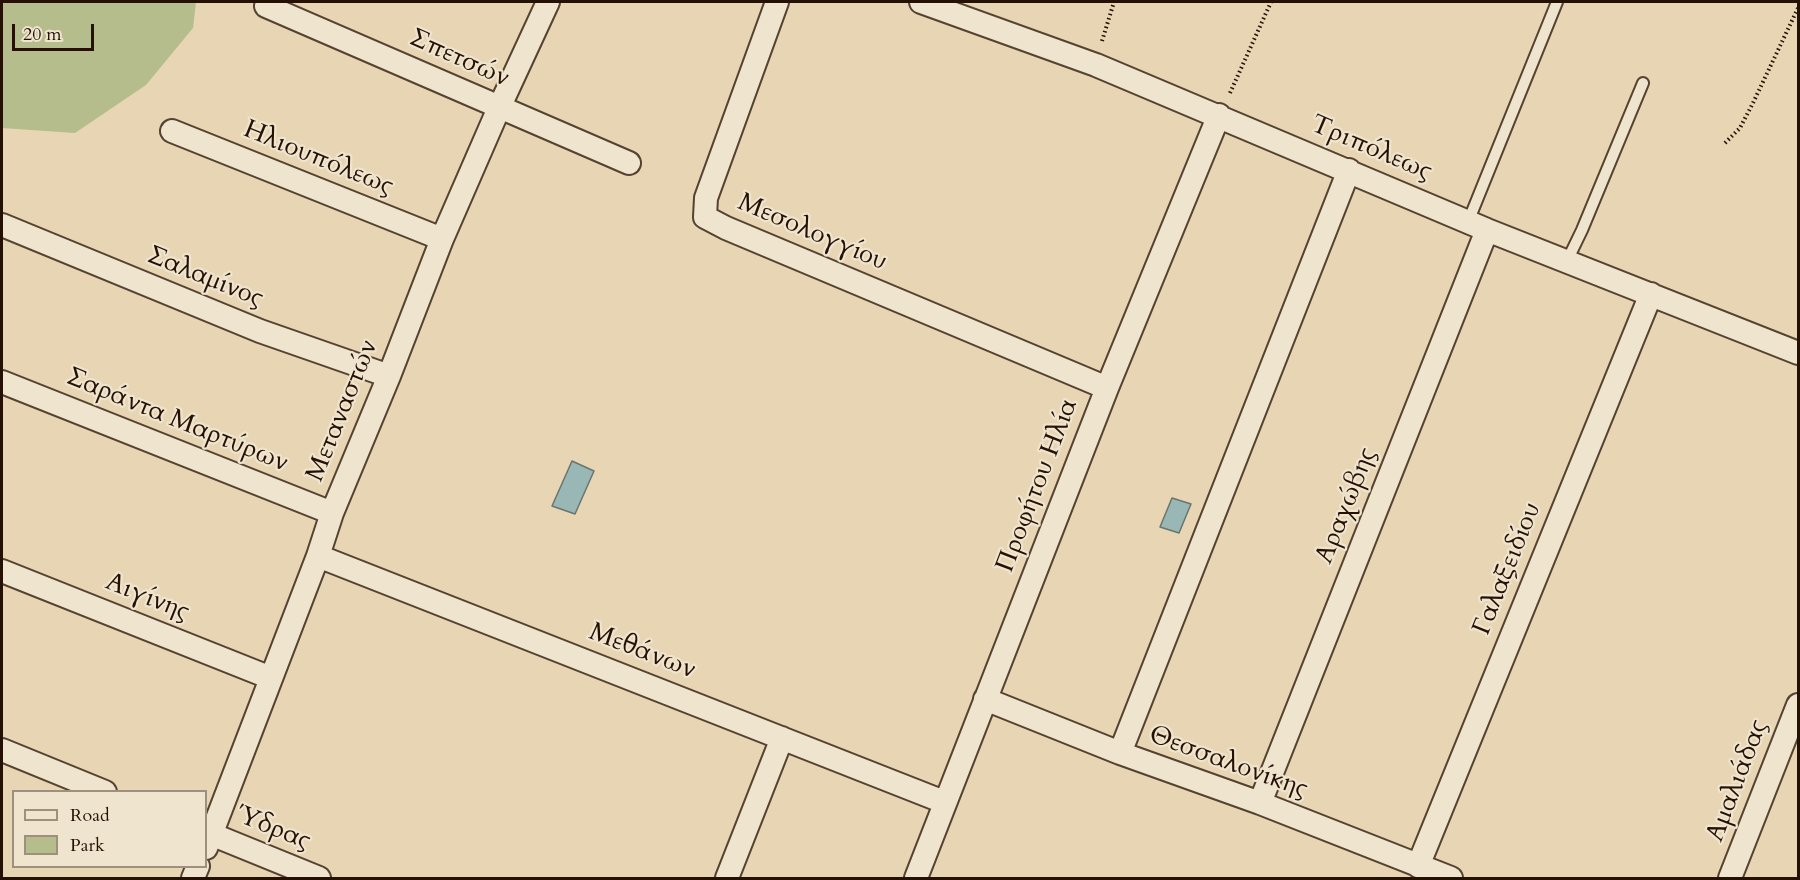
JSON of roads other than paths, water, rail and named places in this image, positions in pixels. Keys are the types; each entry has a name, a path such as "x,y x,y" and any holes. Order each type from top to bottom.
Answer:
{"street":[{"name":"Μεταναστών","path":"207,838 318,556 332,513 442,240 548,2"},
{"name":"Μεσολογγίου","path":"777,2 706,198 705,217 1107,388"},
{"name":"Τριπόλεως","path":"921,2 1096,64 1477,226 1798,353"},
{"name":"Σπετσών","path":"266,6 629,163"},
{"name":"Προφήτου Ηλία","path":"916,879 944,802 1107,388 1219,116"},
{"name":"Ηλιουπόλεως","path":"172,131 442,240"},
{"path":"1120,753 1348,171"},
{"name":"Σαλαμίνος","path":"2,225 260,331 389,376"},
{"name":"Αραχώβης","path":"1260,803 1477,226"},
{"name":"Γαλαξειδίου","path":"1418,866 1651,294"},
{"name":"Σαράντα Μαρτύρων","path":"2,382 332,513"},
{"name":"Μεθάνων","path":"318,556 944,802"},
{"name":"Αιγίνης","path":"2,570 271,678"},
{"name":"Θεσσαλονίκης","path":"985,699 1120,753 1260,803 1451,879"},
{"name":"Αμαλιάδας","path":"1730,879 1798,705"},
{"path":"727,879 782,738"},
{"path":"2,750 100,790"},
{"name":"Ύδρας","path":"207,838 319,879"}],"lane":[{"path":"1477,226 1557,2"},
{"path":"1567,261 1582,231 1643,83"}],"water":[{"path":"572,461 594,471 575,514 552,506"},
{"path":"1172,498 1191,504 1179,533 1160,527"}]}
